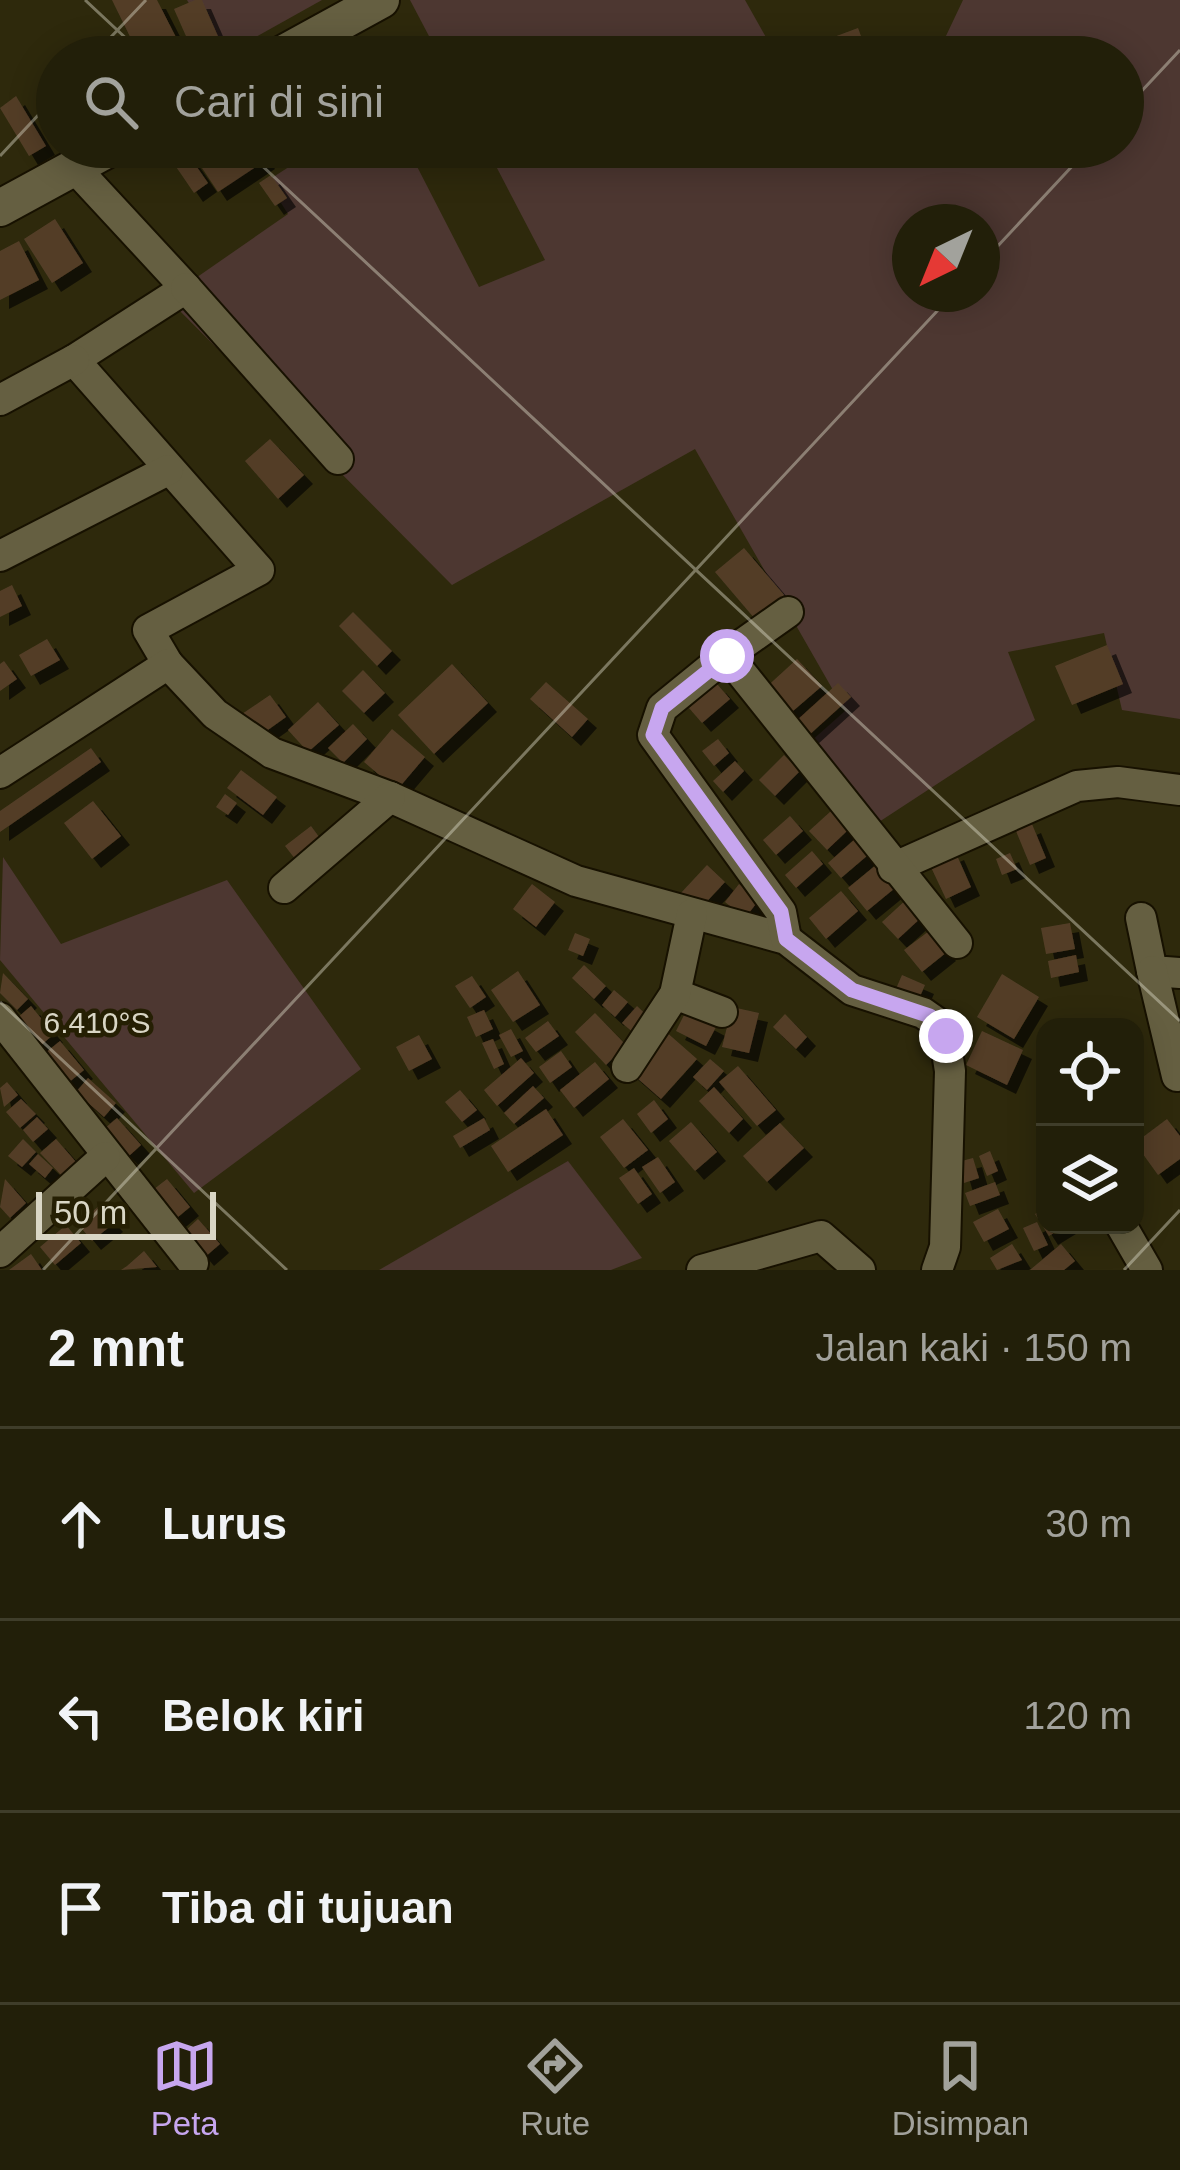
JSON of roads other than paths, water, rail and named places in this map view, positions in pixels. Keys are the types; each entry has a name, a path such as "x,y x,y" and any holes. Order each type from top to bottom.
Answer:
{"street":[{"path":"315,36 381,0"},
{"path":"0,208 72,168"},
{"path":"75,168 338,459"},
{"path":"0,400 74,360 186,288"},
{"path":"74,360 259,570 148,630 168,664 245,737 272,753 390,797 576,881 786,939 852,990 923,1013 943,1027 950,1070 948,1262"},
{"path":"0,556 168,470"},
{"path":"786,939 781,912 653,735 662,708 788,612"},
{"path":"727,656 957,943"},
{"path":"0,773 168,664"},
{"path":"893,868 1077,786 1118,782 1180,790"},
{"path":"284,888 390,797"},
{"path":"627,1067 675,994 692,914"},
{"path":"1142,918 1166,972 1177,1076"},
{"path":"675,994 722,1012"},
{"path":"0,1018 192,1268"},
{"path":"4,1241 105,1157"},
{"path":"1125,1234 1147,1270"},
{"path":"716,1268 820,1236 860,1270"}]}
